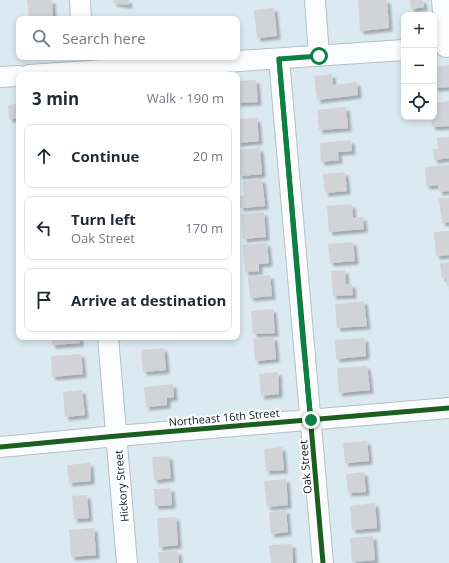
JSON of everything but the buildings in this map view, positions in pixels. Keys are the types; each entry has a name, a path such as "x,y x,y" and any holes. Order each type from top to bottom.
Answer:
{"street":[{"path":"80,0 82,16"},
{"path":"315,0 319,56"},
{"path":"442,0 443,47"},
{"path":"53,72 86,68 279,59 401,50"},
{"name":"Oak Street","path":"279,59 323,563"},
{"path":"0,77 16,76"},
{"name":"Hickory Street","path":"108,340 127,563"},
{"name":"Northeast 16th Street","path":"0,447 449,408"}],"cycle path":[{"path":"279,59 323,563"},
{"path":"0,447 449,408"}],"route":[{"path":"311,420 279,59 319,56"}]}
